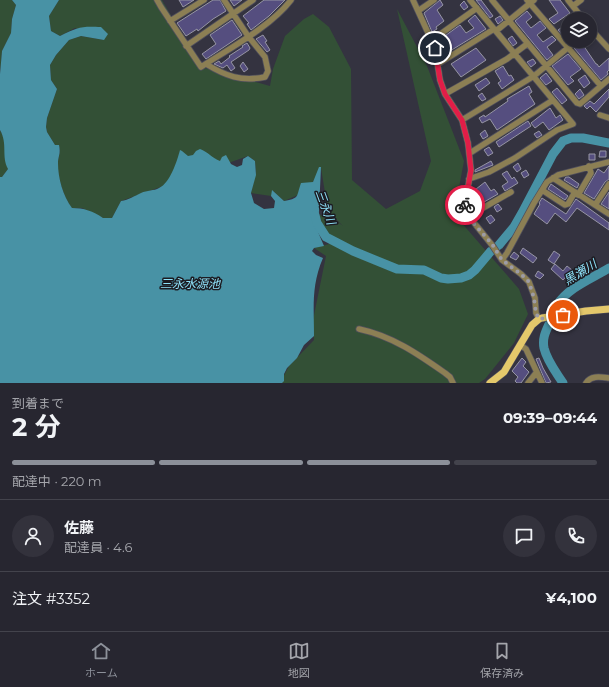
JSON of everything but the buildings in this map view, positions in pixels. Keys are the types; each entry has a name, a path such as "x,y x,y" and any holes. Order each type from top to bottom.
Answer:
{"main road":[{"path":"490,383 504,372 532,325 540,319 586,311 609,309"}],"street":[{"path":"157,0 201,68 278,14 291,0"},
{"path":"170,21 204,0"},
{"path":"206,64 223,74 235,78 256,79 265,77 268,71 265,56 248,36 224,0"},
{"path":"186,46 253,0"},
{"path":"412,0 435,48 440,80 445,94 462,120 470,153 471,170 465,204 469,216 467,214 492,244 502,260 529,282 534,298 536,313 540,319"},
{"path":"418,11 434,0"},
{"path":"469,179 489,172 514,158 557,130 573,124 470,0"},
{"path":"492,0 577,103 580,104 609,80"},
{"path":"568,0 578,12"},
{"path":"573,6 581,0"},
{"path":"438,64 495,30 508,21 530,1 561,39"},
{"path":"432,40 477,8"},
{"path":"597,36 609,49"},
{"path":"445,94 507,59 527,44"},
{"path":"462,120 534,76 568,48 601,86"},
{"path":"470,153 553,100"},
{"path":"600,114 609,118"},
{"path":"502,260 547,182 558,174 609,162"},
{"path":"542,190 564,206 568,204 591,173 589,166"},
{"path":"553,178 609,214"},
{"path":"595,205 609,184"},
{"path":"469,216 511,192"},
{"path":"359,329 389,338 412,350 450,377 453,383"},
{"path":"520,345 526,349 542,383"},
{"path":"528,383 536,373"},
{"path":"586,383 588,379 609,378"}],"green space":[{"path":"0,0 12,0 16,5 12,19 11,33 2,51 0,74"},
{"path":"59,0 162,0 201,67 270,86 273,69 285,36 304,19 313,14 329,27 351,69 352,180 386,209 420,191 431,161 397,9 427,66 464,161 454,214 519,289 528,314 514,343 485,379 479,383 280,383 289,366 314,340 313,320 326,256 314,248 329,244 319,215 330,216 343,226 328,211 321,168 313,182 298,195 284,201 273,191 271,196 251,193 256,172 255,161 248,156 121,201 112,218 103,218 82,208 72,208 66,198 59,179 59,145 55,145 47,132 46,127 47,118 57,89 51,80 50,65 56,55 69,40 81,36 104,40 75,28 60,36 51,31 49,16"},
{"path":"0,130 4,138 8,169 2,177 0,177"}],"water":[{"name":"三永水源池","path":"12,0 59,0 49,16 51,31 60,36 76,29 89,27 101,27 108,34 104,40 81,36 69,40 56,55 50,65 51,80 57,89 47,118 46,127 47,132 55,145 59,145 60,151 58,163 60,181 66,198 72,208 88,210 103,218 112,218 121,201 143,192 157,189 166,182 170,177 180,150 188,156 193,155 200,149 220,161 222,157 226,155 231,164 237,167 242,165 243,159 248,156 255,161 256,175 251,193 254,203 264,209 274,208 275,201 271,196 272,190 284,201 293,199 298,194 301,183 313,182 319,167 321,167 318,232 324,246 314,248 312,251 316,255 323,258 315,287 314,336 304,345 297,358 287,368 284,374 284,381 282,383 0,383 0,177 2,177 8,169 5,159 4,140 0,130 0,74 2,51 11,33 12,19 16,5"}],"waterway":[{"name":"三永川","path":"315,215 317,223 326,237 353,251 397,269 424,270 441,278 448,279 461,278 469,275 475,270 514,227 553,154 563,141 571,138 583,138 609,143"},
{"name":"黒瀬川","path":"563,383 545,353 544,338 546,332 556,307 562,299 574,288 609,268"}],"way so far":[{"path":"465,205 469,218 492,244 502,260 529,282 532,289 536,313 539,319 563,315"}],"route":[{"path":"435,48 440,80 445,94 462,120 470,153 471,170 465,205"}]}
